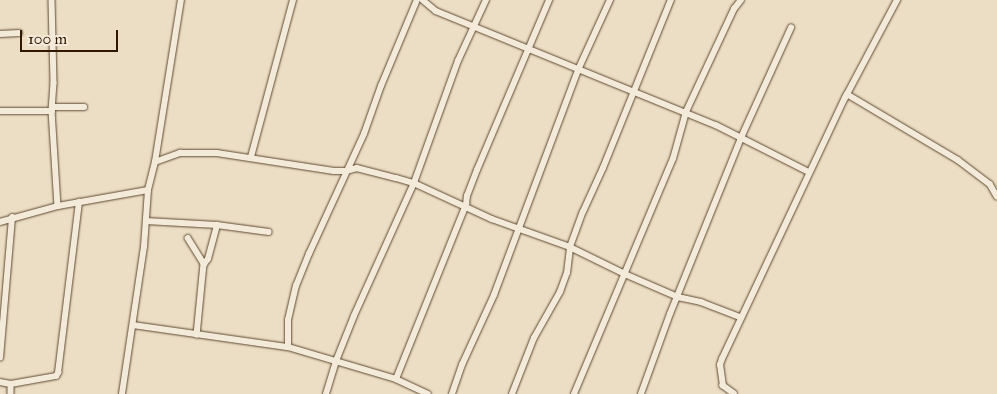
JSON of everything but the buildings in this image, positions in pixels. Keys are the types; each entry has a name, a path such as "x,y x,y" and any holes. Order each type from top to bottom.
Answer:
{"street":[{"path":"52,0 52,109 58,206"},
{"path":"122,394 133,325 148,190 155,162 181,0"},
{"path":"251,157 293,0"},
{"path":"288,347 288,320 296,286 364,134 381,86 418,0"},
{"path":"423,0 436,11 686,112 809,172"},
{"path":"326,394 336,361 380,255 414,183 442,101 486,0"},
{"path":"396,379 466,206 467,196 549,0"},
{"path":"452,394 462,365 494,295 579,68 610,0"},
{"path":"512,394 534,338 560,292 567,273 570,247 671,0"},
{"path":"574,394 673,159 686,112 734,9 741,0"},
{"path":"734,394 727,392 720,378 720,366 740,317 847,94 897,0"},
{"path":"641,394 741,138 791,28"},
{"path":"0,34 19,34"},
{"path":"847,94 958,160 990,184 997,196"},
{"path":"0,111 84,107"},
{"path":"155,162 180,153 217,153 346,171 357,168 414,183 518,229 570,247 678,297 702,302 740,317"},
{"path":"0,222 58,206 148,190"},
{"path":"0,382 11,384 56,376 58,372 80,202"},
{"path":"0,358 12,218"},
{"path":"146,221 217,225 269,232"},
{"path":"197,334 204,264 208,259 217,225"},
{"path":"188,238 204,264"},
{"path":"133,325 288,347 396,379 428,394"},
{"path":"11,384 11,394"}]}
